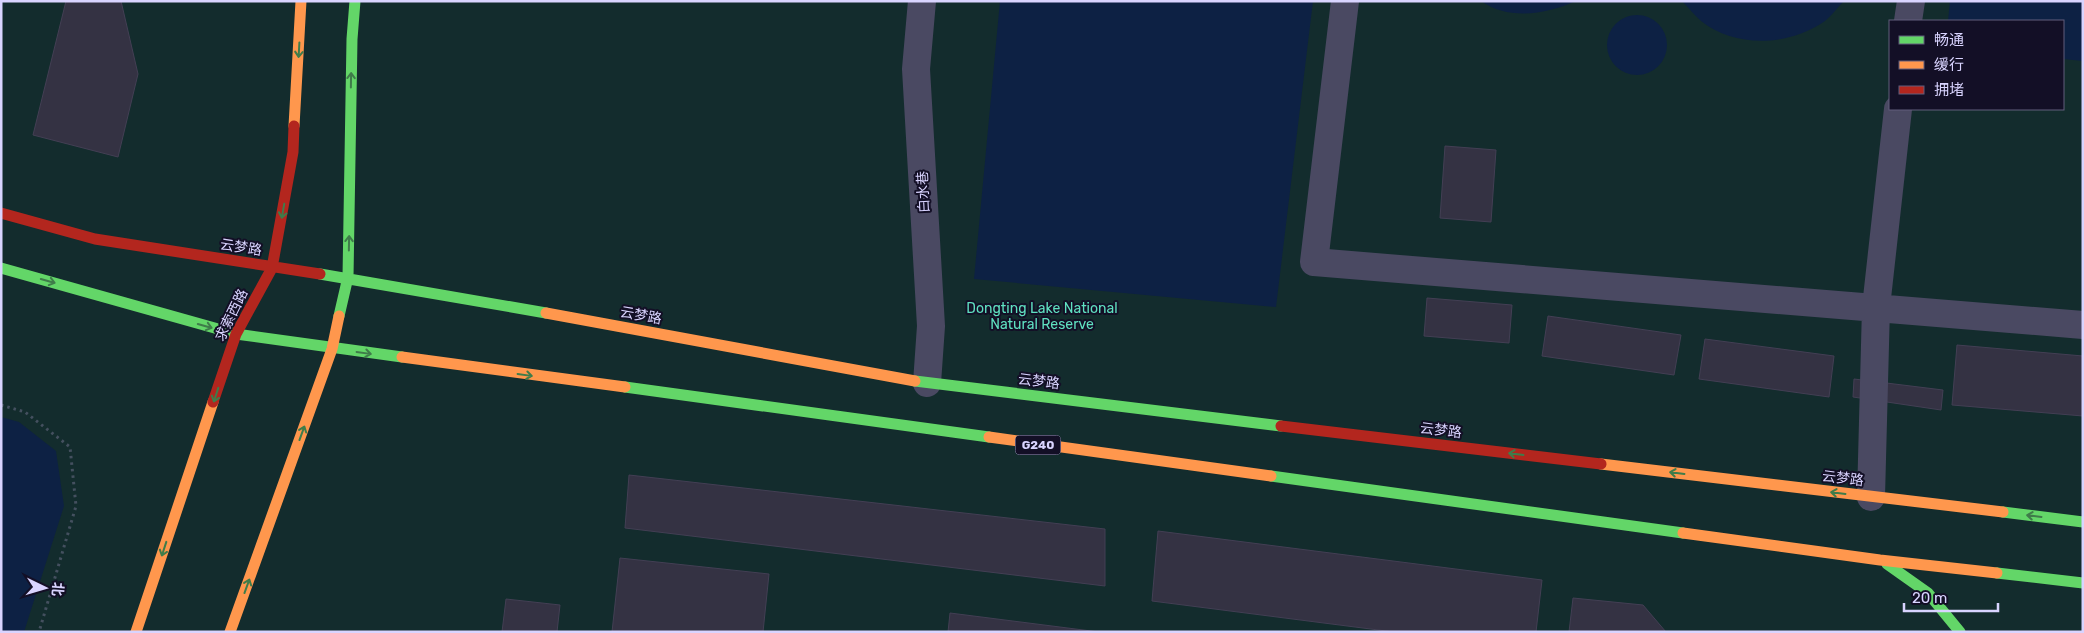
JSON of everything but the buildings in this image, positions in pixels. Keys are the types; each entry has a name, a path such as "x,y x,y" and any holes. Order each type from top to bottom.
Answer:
{"main road":[{"name":"求索西路","path":"136,632 236,334 272,268 293,152 301,1"},
{"path":"230,632 332,349 348,277 352,39 355,1"},
{"name":"云梦路","path":"1,213 95,239 272,268 348,277 927,383 2083,522"},
{"name":"G240","path":"1,268 236,334 332,349 1880,560 2083,583"},
{"path":"1880,560 1917,582 1931,594 1960,632"}],"street":[{"name":"白水巷","path":"922,1 916,69 931,326 927,383"},
{"path":"1344,1 1314,262 2083,325"},
{"path":"1908,20 1911,1"},
{"path":"1871,497 1876,307 1898,110"}],"path":[{"path":"1,405 25,412 70,447 76,506 39,632"}],"green space":[{"name":"Dongting Lake National Natural Reserve","path":"1,1 2083,1 2083,632 1,632"}],"water":[{"path":"1000,1 1313,1 1276,307 974,279"},
{"path":"1481,1 1576,1 1541,12 1516,13 1492,7"},
{"path":"1682,1 1844,1 1825,21 1808,31 1777,40 1761,41 1745,40 1715,30 1701,21"},
{"path":"1950,1 2083,1 2083,61 2064,59 2064,20 1948,20"},
{"path":"1631,15 1643,15 1654,20 1662,28 1667,39 1665,57 1654,70 1643,75 1631,75 1620,70 1612,62 1607,51 1607,39 1612,28 1620,20"},
{"path":"1,417 19,422 56,451 64,506 24,632 1,632"}],"traffic: fast":[{"path":"339,316 348,277 352,39 355,1"},
{"path":"1,268 236,334 402,357"},
{"path":"320,274 546,313"},
{"path":"915,381 1281,426"},
{"path":"625,387 989,437"},
{"path":"1271,476 1683,533"},
{"path":"2003,512 2083,522"},
{"path":"1887,564 1928,593 1960,632"},
{"path":"1997,573 2083,583"}],"traffic: slow":[{"path":"294,126 301,1"},
{"path":"546,313 915,381"},
{"path":"230,632 332,349 339,316"},
{"path":"402,357 625,387"},
{"path":"136,632 213,402"},
{"path":"989,437 1271,476"},
{"path":"1601,464 2003,512"},
{"path":"1683,533 1880,560 1997,573"}],"traffic: jam":[{"path":"213,402 236,334 272,268 293,152 294,126"},
{"path":"1,213 95,239 320,274"},
{"path":"1281,426 1601,464"}]}
